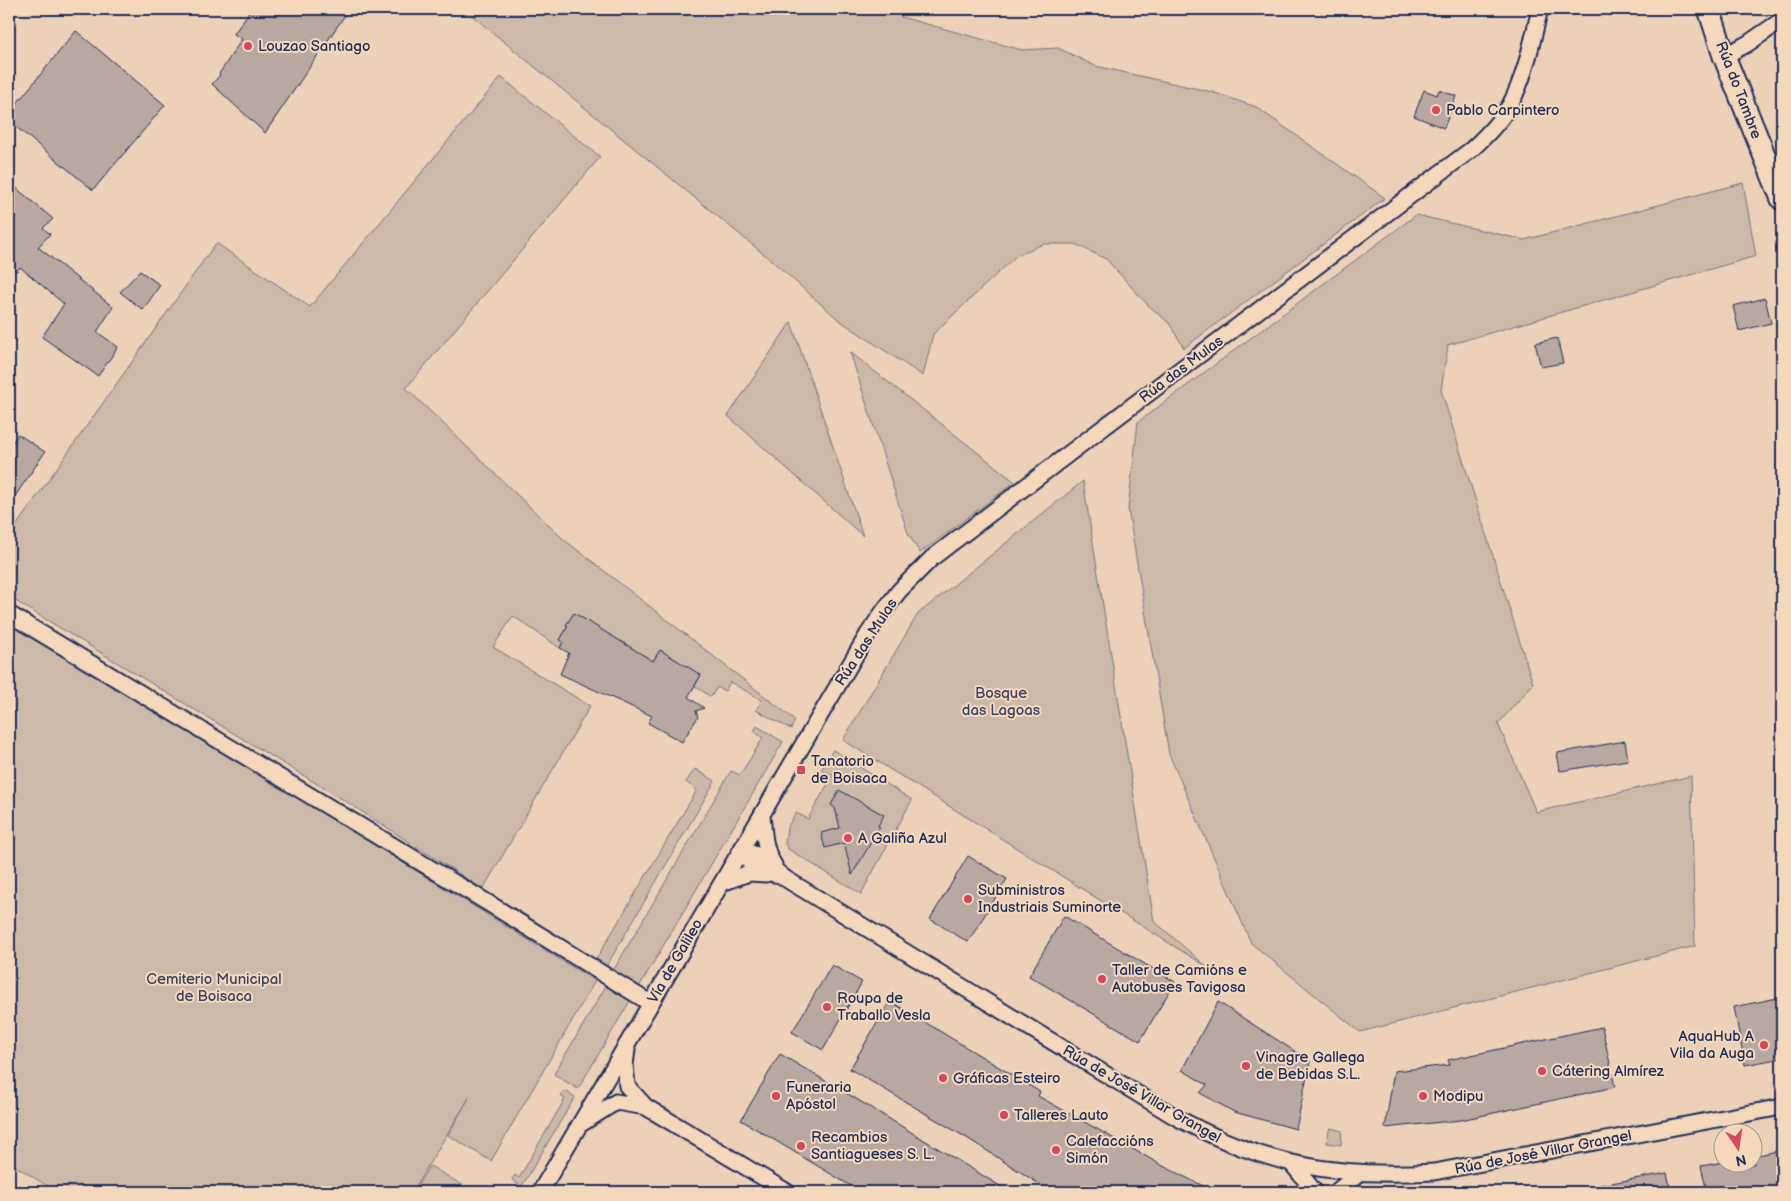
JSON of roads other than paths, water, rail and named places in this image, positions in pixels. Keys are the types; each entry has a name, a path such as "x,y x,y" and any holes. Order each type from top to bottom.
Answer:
{"main road":[{"name":"Rúa do Tambre","path":"1709,9 1724,56 1782,199"}],"street":[{"name":"Rúa das Mulas","path":"812,730 883,612 899,591 932,558 1454,164 1486,135 1509,106 1517,90 1529,56 1540,9"},
{"path":"1724,56 1747,44 1782,20"},
{"path":"9,614 498,909 650,1003"},
{"name":"Vía de Galileo","path":"540,1192 812,730"},
{"path":"762,816 770,860 780,875"},
{"name":"Rúa de José Villar Grangel","path":"741,851 760,855 780,875 1174,1116 1229,1144 1292,1164 1360,1173 1400,1174 1434,1172 1782,1106"},
{"name":"Rúa de José Villar Grangel","path":"722,882 749,873 780,875"},
{"path":"580,1125 622,1098 627,1086 625,1065 627,1045"},
{"path":"612,1072 620,1077 646,1107 787,1192"},
{"path":"597,1096 616,1102 646,1107"},
{"path":"1292,1164 1315,1192"},
{"path":"1319,1192 1323,1179 1329,1170"},
{"path":"1329,1170 1332,1192"},
{"path":"1336,1192 1360,1173"}],"place":[{"name":"Louzao Santiago","path":"248,46"},
{"name":"Pablo Carpintero","path":"1436,110"},
{"name":"Tanatorio de Boisaca","path":"801,770"},
{"name":"A Galiña Azul","path":"848,838"},
{"name":"Subministros Industriais Suminorte","path":"968,899"},
{"name":"Taller de Camións e Autobuses Tavigosa","path":"1102,979"},
{"name":"Roupa de Traballo Vesla","path":"827,1007"},
{"name":"AquaHub A Vila da Auga","path":"1764,1045"},
{"name":"Vinagre Gallega de Bebidas S.L.","path":"1246,1066"},
{"name":"Cátering Almírez","path":"1542,1071"},
{"name":"Gráficas Esteiro","path":"943,1078"},
{"name":"Funeraria Apóstol","path":"776,1096"},
{"name":"Modipu","path":"1423,1096"},
{"name":"Talleres Lauto","path":"1004,1115"},
{"name":"Recambios Santiagueses S. L.","path":"801,1146"},
{"name":"Calefaccións Simón","path":"1056,1150"}],"park label":[{"name":"Bosque das Lagoas","path":"1001,702"},
{"name":"Cemiterio Municipal de Boisaca","path":"214,988"}]}
